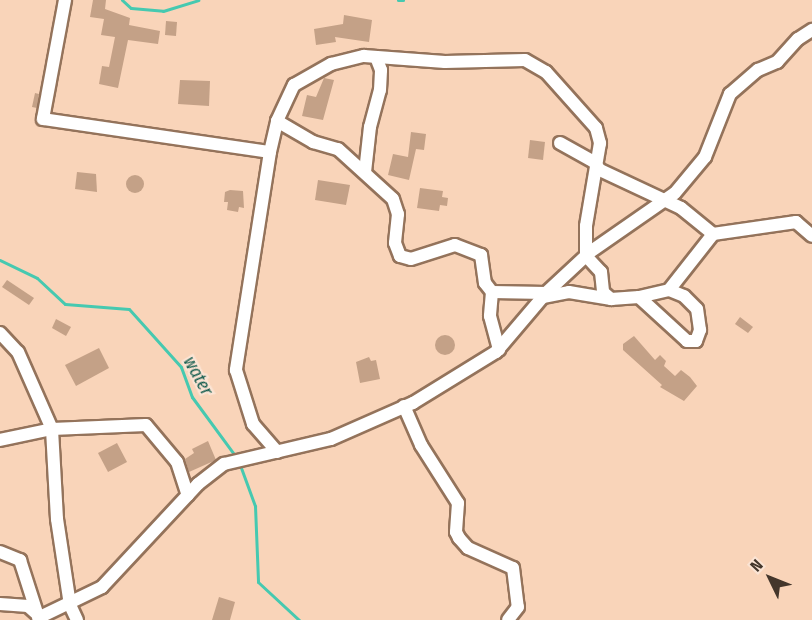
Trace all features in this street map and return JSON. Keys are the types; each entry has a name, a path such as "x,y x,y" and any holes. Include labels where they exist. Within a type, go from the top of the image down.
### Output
{"street":[{"path":"65,0 44,119 270,152"},
{"path":"38,617 70,605 102,587 188,495 224,464 331,439 404,406 465,374 498,350 544,295 585,256 675,193 705,157 730,94 758,70 777,62 798,39 812,30"},
{"path":"277,452 253,424 236,369 270,152 277,121 294,85 307,75 331,64 376,57 536,63 596,128 600,142 594,162 585,256"},
{"path":"365,172 370,128 380,90 381,70 376,57"},
{"path":"277,121 313,142 338,149 393,199 398,214 395,243 400,256 411,259 455,245 481,255 486,283 492,292 490,316 498,350"},
{"path":"560,144 594,162 600,170 662,202 681,208 713,234"},
{"path":"669,290 713,234 796,222 812,236"},
{"path":"585,256 601,272 603,292 611,299"},
{"path":"684,271 684,296"},
{"path":"492,292 544,295 569,292 611,299 639,297 669,290 684,296 697,309 700,330 696,341 687,341 639,297"},
{"path":"0,333 18,352 52,429 57,519 70,605 77,620"},
{"path":"404,406 421,445 458,503 456,532 459,538 468,548 513,568 518,607 508,620"},
{"path":"0,440 52,429 146,425 177,462 188,495"},
{"path":"0,552 20,560 38,617"},
{"path":"0,604 28,606 38,617"}],"building":[{"path":"93,0 106,0 105,9 130,18 129,25 160,31 158,44 128,40 118,88 99,84 102,66 109,67 115,37 101,35 104,19 90,17"},
{"path":"344,15 372,20 369,42 335,37 336,42 316,45 314,29 343,24"},
{"path":"166,21 177,22 176,36 165,35"},
{"path":"324,78 334,80 323,120 302,116 307,95 316,97"},
{"path":"180,80 210,81 209,106 178,104"},
{"path":"35,93 39,94 37,108 32,107"},
{"path":"411,132 426,134 424,150 416,149 409,180 388,175 393,154 408,157"},
{"path":"530,140 545,142 543,160 528,158"},
{"path":"77,172 96,174 97,192 75,189"},
{"path":"131,175 139,175 144,180 142,191 131,193 126,188 126,180"},
{"path":"318,180 350,185 346,205 315,200"},
{"path":"420,188 443,191 442,197 448,198 447,206 440,205 439,211 417,208"},
{"path":"243,191 244,208 239,207 238,212 227,210 228,202 224,202 225,192"},
{"path":"7,280 34,298 29,305 2,287"},
{"path":"740,317 753,327 748,333 735,324"},
{"path":"56,319 71,327 66,336 52,328"},
{"path":"445,335 452,338 455,345 452,352 445,355 438,352 435,345 438,338"},
{"path":"634,336 655,360 660,355 666,361 664,366 675,376 681,370 697,386 684,401 660,387 662,385 623,350 623,344"},
{"path":"99,348 109,368 76,386 65,365"},
{"path":"369,357 371,361 376,360 380,379 360,383 356,362"},
{"path":"208,441 216,460 189,472 185,459 194,453 192,449"},
{"path":"117,443 127,462 108,472 98,453"},
{"path":"219,597 235,602 230,620 212,620"}],"waterway":[{"path":"122,0 131,8 163,11 198,0"},
{"path":"398,0 403,0"},
{"name":"water","path":"0,260 37,278 65,304 129,309 181,367 192,397 236,457"},
{"name":"water","path":"240,465 255,506 258,582 299,620"}]}
